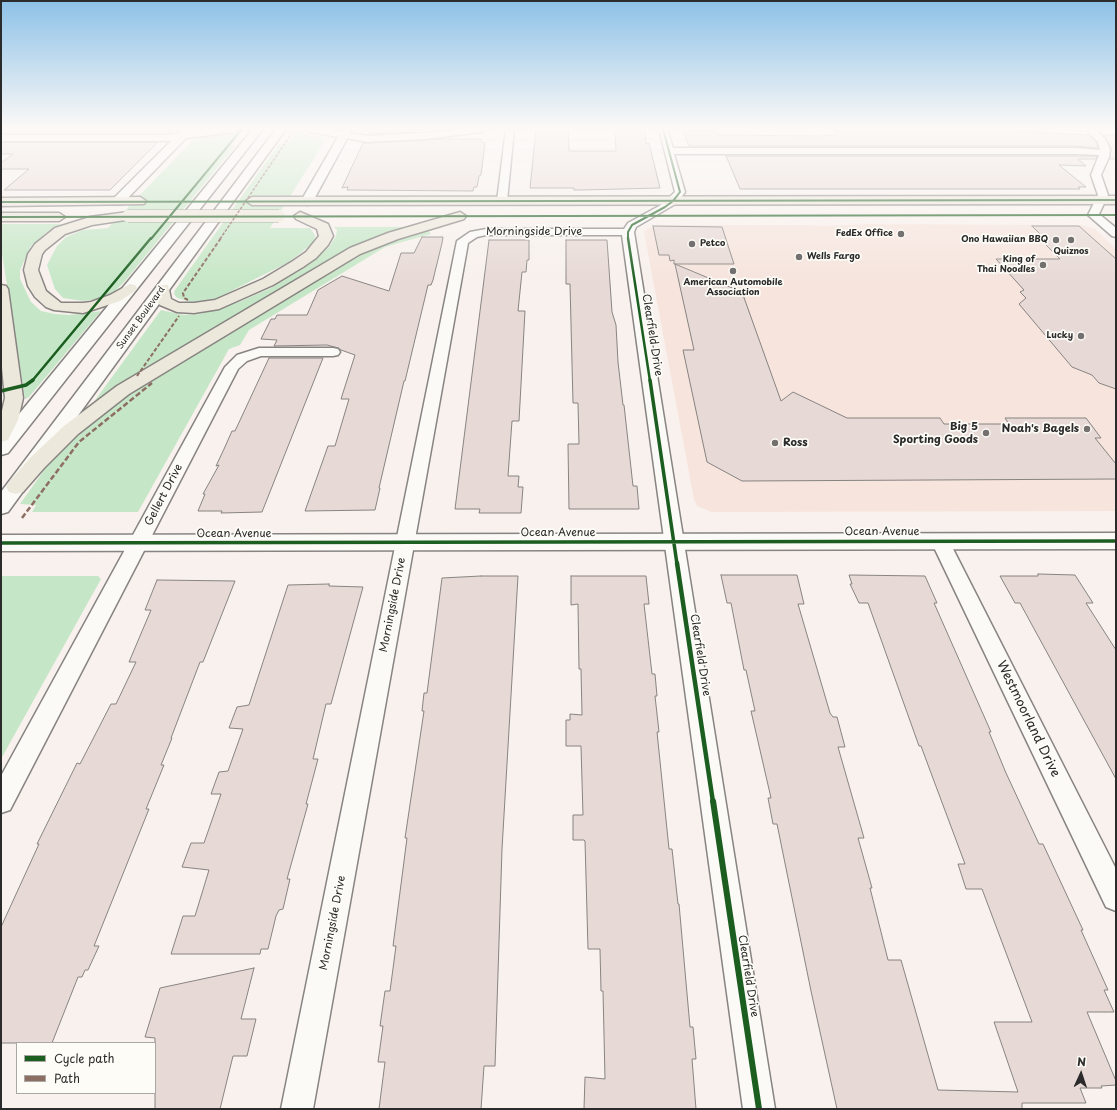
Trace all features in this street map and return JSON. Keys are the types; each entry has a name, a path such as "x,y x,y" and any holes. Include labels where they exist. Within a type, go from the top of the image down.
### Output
{"main road":[{"path":"118,201 138,181"},
{"path":"1,449 216,181"},
{"name":"Sunset Boulevard","path":"1,507 163,288 245,181"},
{"path":"307,201 317,181"},
{"path":"1,202 1116,200"},
{"path":"1,217 1116,215"},
{"path":"128,216 90,221 60,231 40,246 35,254 31,270 35,286 40,294 51,304 59,307 83,308 96,305 115,298 130,288"},
{"path":"163,288 162,294 165,302 177,307 194,308 219,304 268,282 311,255 323,242 326,236 323,228 300,216"},
{"path":"16,487 37,463 71,430 123,390 355,251 386,238 460,216"},
{"path":"1,289 14,398 9,420 1,436"},
{"name":"Ocean Avenue","path":"1,543 1116,541"}],"street":[{"path":"502,201 504,181"},
{"path":"628,232 637,222 674,201 680,190 677,181"},
{"path":"1098,181 1103,195 1102,200 1093,215 1116,234"},
{"name":"Morningside Drive","path":"297,1109 462,245 465,238 474,234 486,232 628,232"},
{"name":"Clearfield Drive","path":"628,232 759,1109"},
{"name":"Gellert Drive","path":"1,801 232,367 237,362 249,355 259,352 333,352"},
{"name":"Westmoorland Drive","path":"940,541 1116,896"}],"shaded area":[{"path":"869,224 1082,225 1095,229 1116,249 1116,511 712,512 697,506 694,499 644,232 645,230 656,225 819,226"}],"green space":[{"path":"154,181 207,181 125,281 115,291 98,299 83,301 63,298 55,289 47,265 57,246 66,237 83,230 108,228"},
{"path":"253,181 300,181 270,228 310,228 315,235 314,242 289,262 217,298 191,302 177,298 174,294 175,290"},
{"path":"1,224 61,224 48,231 31,246 20,270 20,279 31,302 41,311 70,315 101,311 29,397 25,399 1,247"},
{"path":"334,227 411,227 369,240 329,260 93,403 161,310 184,315 200,314 239,302 271,288 310,264 330,246 336,236 337,230"},
{"path":"428,230 431,234 385,247 249,330 240,345 229,349 138,512 32,512 36,505 20,504 50,462 80,432 119,401 216,340 362,253 383,243"},
{"path":"1,576 98,576 101,579 1,759"}],"building":[{"path":"15,181 119,181 110,190 4,190"},
{"path":"345,181 478,181 477,187 474,187 473,191 347,190 348,187 342,188"},
{"path":"531,181 658,181 660,188 574,190 574,188 530,188"},
{"path":"737,181 1078,181 1086,187 1078,187 1080,189 740,189"},
{"name":"Petco","path":"653,226 722,227 734,264 674,264 674,260 670,261 669,255 659,255"},
{"name":"Lucky","path":"1032,226 1079,226 1116,259 1116,389 1099,383 1092,375 1072,367 1019,304 1026,298 1020,292 1024,290 996,259 1060,259 1038,237 1043,237"},
{"path":"422,237 443,237 433,280 431,285 428,285 404,381 375,510 305,511 328,446 335,446 349,399 341,399 355,355 327,345 274,346 277,340 261,339 271,319 275,319 277,315 307,315 318,290 342,276 389,291 401,253 414,253"},
{"path":"489,240 529,240 529,260 527,260 526,272 522,272 518,311 525,311 519,421 512,421 508,476 519,476 518,487 523,487 521,513 479,513 480,509 455,509"},
{"path":"566,240 607,240 612,312 616,325 618,362 623,405 633,486 637,486 639,509 569,509 568,444 579,444 578,403 573,403 570,284 566,284"},
{"path":"675,264 742,292 781,401 793,392 847,418 940,418 944,424 1009,424 1005,418 1086,418 1101,438 1095,438 1116,464 1116,479 742,481 707,462 683,350 694,350"},
{"path":"269,358 323,358 262,512 221,513 222,511 198,511 205,494 203,494 219,465 216,466 232,431 235,431"},
{"path":"1038,574 1075,575 1093,603 1086,603 1116,650 1116,779 1020,603 1015,603 1000,576 1038,576"},
{"path":"721,575 797,575 804,604 798,604 830,713 833,717 837,717 845,747 838,747 864,838 858,838 872,888 870,888 888,960 901,960 938,1090 1018,1092 994,1022 1032,1022 982,889 966,889 958,864 965,864 921,746 919,746 868,603 859,603 850,584 852,584 849,575 925,576 937,603 934,603 991,732 989,732 1006,773 1039,844 1043,844 1083,930 1081,930 1108,990 1104,990 1114,1012 1087,1012 1116,1081 1116,1085 1101,1086 1102,1088 1080,1088 1086,1103 1022,1103 1022,1109 837,1109 777,824 773,824 768,798 771,798 751,711 755,711 746,670 744,670 731,603 727,603"},
{"path":"518,576 502,849 495,1066 484,1066 481,1109 379,1109 385,1062 378,1062 383,1026 380,1026 385,991 390,991 396,946 393,946 407,838 405,838 424,711 422,711 424,693 427,693 442,578"},
{"path":"571,576 646,576 649,604 644,604 652,674 655,674 657,696 655,696 659,732 657,732 669,849 672,849 679,904 690,1027 693,1027 696,1059 692,1059 696,1109 584,1109 585,1077 605,1079 603,991 601,991 600,949 588,949 585,841 573,840 573,815 583,815 581,746 566,746 566,720 570,720 570,714 582,715 581,669 579,669 578,604 571,605"},
{"path":"157,580 235,581 203,662 200,662 171,738 161,765 164,765 146,809 149,809 94,946 99,946 88,970 85,970 82,977 78,977 52,1042 1,1043 1,927 39,844 37,844 77,763 80,764 111,704 116,704 136,662 129,662 151,610 145,610"},
{"path":"329,584 329,586 363,587 331,704 326,704 313,759 318,759 306,804 308,804 287,879 290,879 283,909 279,910 276,916 268,949 261,949 260,954 171,954 183,916 195,916 209,870 182,867 191,843 204,843 221,794 211,794 219,772 228,771 243,729 229,728 237,707 249,705 288,585"},
{"path":"254,968 241,1019 256,1019 247,1056 233,1056 220,1109 155,1109 156,1042 155,1038 145,1037 160,988"}],"marked path":[{"path":"188,300 184,298 183,293 259,181"},
{"path":"137,376 179,316"},
{"path":"22,518 79,442 152,383"}],"cycle path":[{"path":"1,391 26,385 33,380 199,181"},
{"path":"677,181 680,192 673,201 632,225 628,232 628,236 759,1109"},
{"path":"1,202 1116,200"},
{"path":"1,217 1116,215"},
{"path":"1,543 1116,541"}],"place":[{"name":"FedEx Office","path":"901,234"},
{"name":"Ono Hawaiian BBQ","path":"1056,240"},
{"name":"Quiznos","path":"1071,240"},
{"name":"Petco","path":"692,244"},
{"name":"Wells Fargo","path":"799,257"},
{"name":"King of Thai Noodles","path":"1043,265"},
{"name":"American Automobile Association","path":"733,271"},
{"name":"Lucky","path":"1081,336"},
{"name":"Noah's Bagels","path":"1087,429"},
{"name":"Big 5 Sporting Goods","path":"986,433"},
{"name":"Ross","path":"775,443"}]}
